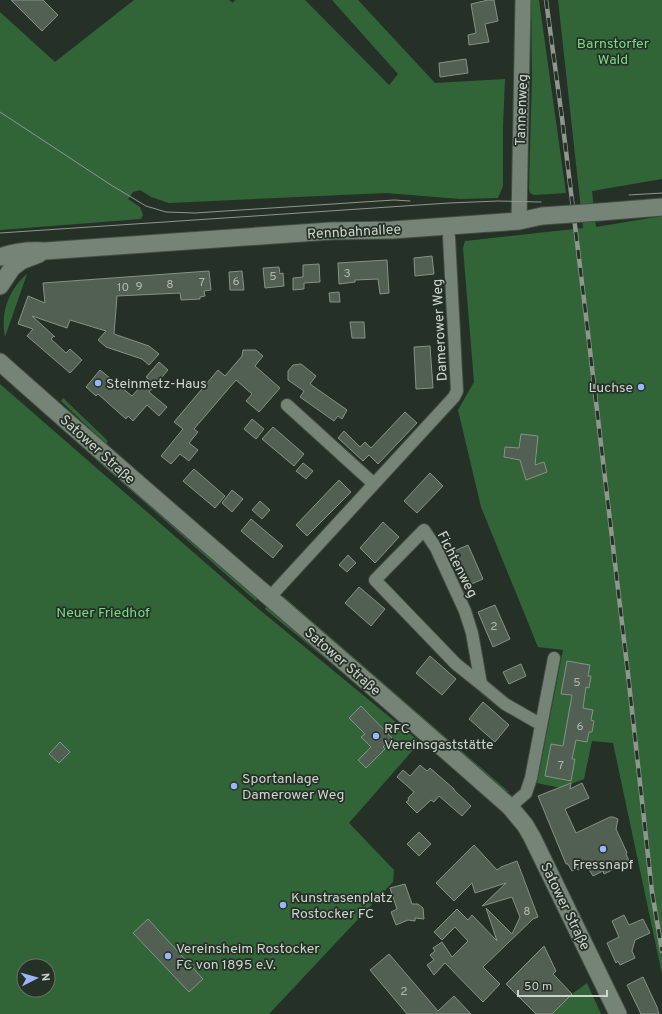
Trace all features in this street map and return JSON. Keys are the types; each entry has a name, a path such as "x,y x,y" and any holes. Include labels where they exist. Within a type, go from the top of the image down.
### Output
{"main road":[{"name":"Rennbahnallee","path":"0,257 17,251 45,251 315,232 392,230 519,221 542,216 662,207"},
{"name":"Rennbahnallee","path":"0,286 12,268 21,261 45,251"},
{"name":"Satower Straße","path":"0,361 128,475 510,807 525,825 532,837 618,1014"}],"street":[{"name":"Tannenweg","path":"519,221 523,0"},
{"name":"Damerower Weg","path":"270,597 454,397 457,391 449,237"},
{"path":"287,405 374,484"},
{"name":"Fichtenweg","path":"481,684 472,633 465,611 436,548 424,530 375,580 456,664 505,704 540,724"},
{"path":"510,807 526,794 531,778 540,724 554,658"}],"green space":[{"path":"134,0 229,0 233,3 235,0 305,0 389,85 398,74 332,0 358,0 435,83 505,79 503,186 498,198 460,199 386,193 169,203 151,197 140,190 133,192 128,199 140,207 143,215 141,219 0,230 0,12 55,62"},
{"path":"531,0 539,0 566,193 534,195 530,193 529,189 532,76"},
{"name":"Barnstorfer Wald","path":"558,0 662,0 662,179 592,191 596,227 662,216 662,974 613,743 592,741 584,779 561,788 537,783 563,650 538,647 481,507 458,410 474,382 463,248 465,241 583,228"},
{"path":"27,274 5,337 4,319 7,302 15,287"},
{"path":"4,378 34,399 258,596 256,601"},
{"name":"Sportanlage Damerower Weg","path":"0,384 255,606 420,742 349,823 394,870 393,882 269,1014 0,1014"},
{"path":"63,398 108,441 106,444 61,401"},
{"path":"283,596 509,792 503,791 284,601"},
{"path":"267,606 410,728 265,609"},
{"path":"587,983 601,1014 552,1014 572,994"}],"building":[{"path":"11,0 43,0 58,15 42,31"},
{"path":"494,0 498,21 485,24 489,42 469,45 468,35 476,33 471,4"},
{"path":"466,59 468,73 440,77 439,63"},
{"path":"432,256 434,274 415,276 414,258"},
{"path":"387,260 389,293 380,294 378,279 355,280 355,282 339,284 338,263"},
{"path":"319,264 320,282 304,283 304,289 293,290 293,278 303,277 303,265"},
{"path":"279,267 280,274 283,273 284,286 265,288 263,268"},
{"path":"209,271 211,290 204,291 205,296 200,297 200,299 181,300 180,293 117,296 114,334 149,346 159,354 149,365 142,359 106,347 98,340 106,331 70,320 67,328 32,316 54,336 51,339 66,353 70,349 82,360 70,373 27,336 33,329 18,324 28,296 45,303 43,283"},
{"path":"242,271 244,290 230,290 229,272"},
{"path":"339,292 340,302 330,302 329,293"},
{"path":"350,322 364,322 365,338 352,338"},
{"path":"430,346 433,388 416,389 414,347"},
{"path":"243,350 256,350 263,356 255,366 280,388 259,412 246,401 252,394 236,380 194,429 198,432 189,443 198,450 189,461 180,454 171,464 161,456 183,429 174,422 218,370 225,376 242,356"},
{"path":"159,362 168,370 149,392 167,407 159,416 147,405 133,421 128,416 126,419 98,394 96,396 86,387 100,370 132,396 148,378 146,377"},
{"path":"301,364 316,376 310,384 347,410 342,419 338,416 334,421 300,397 304,391 288,380 288,371 293,365"},
{"path":"405,412 417,423 378,464 369,455 363,461 338,438 344,431 360,447 365,442 371,448"},
{"path":"252,419 264,429 256,439 244,429"},
{"path":"273,427 304,454 294,466 262,439"},
{"path":"521,434 538,436 535,465 544,462 547,472 526,480 520,460 504,457 505,447 519,448"},
{"path":"303,463 313,471 306,479 296,471"},
{"path":"194,469 225,496 215,508 183,481"},
{"path":"430,473 443,486 417,513 404,501"},
{"path":"339,480 351,492 307,536 296,525"},
{"path":"232,490 243,499 232,512 222,503"},
{"path":"260,501 270,510 262,519 252,510"},
{"path":"251,519 283,546 273,558 241,531"},
{"path":"383,522 399,537 375,563 360,548"},
{"path":"468,545 483,579 467,586 452,552"},
{"path":"348,555 356,563 347,572 339,565"},
{"path":"359,587 385,609 371,626 345,603"},
{"path":"495,605 510,639 493,647 478,612"},
{"path":"430,656 456,679 442,695 416,673"},
{"path":"567,661 590,665 588,676 591,676 589,688 586,687 583,708 593,710 591,720 594,721 592,732 589,732 587,742 576,740 572,759 575,759 571,781 545,776 551,744 563,746 572,695 561,694"},
{"path":"521,664 526,676 509,684 503,672"},
{"path":"483,702 509,725 495,742 469,719"},
{"name":"RFC Vereinsgaststätte","path":"361,706 392,738 383,747 385,749 366,768 358,760 371,747 361,737 365,734 349,718"},
{"path":"60,742 70,752 59,763 49,754"},
{"path":"420,765 427,771 430,768 471,806 462,816 439,796 434,802 431,800 417,813 406,802 414,792 397,777 403,770 410,776"},
{"path":"571,783 570,789 582,783 589,798 565,809 576,833 610,817 618,819 616,829 630,863 619,869 618,867 604,874 603,871 593,876 587,866 572,871 568,864 566,864 538,796"},
{"path":"419,832 431,844 419,856 407,844"},
{"path":"474,845 497,870 517,861 538,917 533,919 483,967 500,984 483,1002 445,963 434,975 427,965 434,960 430,955 435,951 433,948 442,942 452,957 468,941 455,927 442,940 434,932 457,909 468,920 472,915 497,941 486,908 512,934 520,917 512,897 482,906 506,883 475,893 472,883 454,901 436,883"},
{"path":"405,884 412,904 418,904 423,908 424,919 415,918 415,921 408,920 396,925 391,912 397,909 390,888"},
{"path":"624,915 629,925 643,919 650,933 635,940 632,951 635,958 620,965 618,961 616,963 607,943 619,937 612,921"},
{"name":"Vereinsheim Rostocker FC von 1895 e.V.","path":"148,919 203,979 189,992 133,933"},
{"path":"544,946 556,971 553,974 572,994 552,1014 536,1014 506,984"},
{"path":"389,954 438,1011 454,996 471,1014 407,1014 370,970"},
{"path":"643,977 659,1014 641,1014 627,985"}],"tram line":[{"path":"0,112 111,185 146,206 166,212 195,213 394,200 410,201"},
{"path":"629,195 662,193"},
{"path":"0,233 449,203 498,201 541,202"}],"railway":[{"path":"546,0 585,308 652,892 662,951"}],"place":[{"name":"Steinmetz-Haus","path":"98,383"},
{"name":"Luchse","path":"641,387"},
{"name":"RFC Vereinsgaststätte","path":"376,736"},
{"name":"Sportanlage Damerower Weg","path":"234,786"},
{"name":"Fressnapf","path":"603,849"},
{"name":"Kunstrasenplatz Rostocker FC","path":"283,905"},
{"name":"Vereinsheim Rostocker FC von 1895 e.V.","path":"168,956"}],"park label":[{"name":"Neuer Friedhof","path":"103,612"}]}
